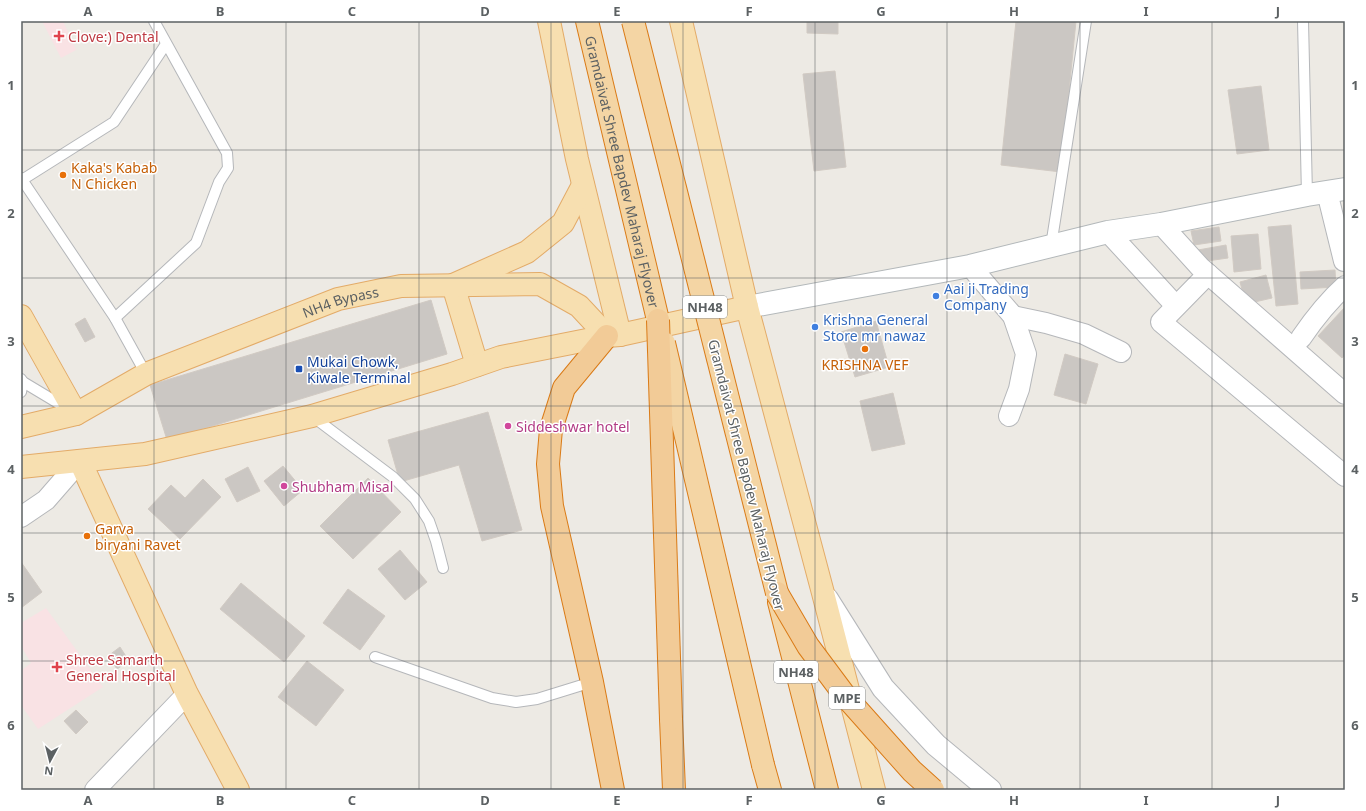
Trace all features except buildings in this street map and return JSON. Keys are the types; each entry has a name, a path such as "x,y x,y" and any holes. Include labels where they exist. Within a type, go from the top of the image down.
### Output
{"highway":[{"name":"Gramdaivat Shree Bapdev Maharaj Flyover","path":"587,21 770,790"},
{"name":"Gramdaivat Shree Bapdev Maharaj Flyover","path":"633,21 826,790"},
{"path":"658,320 674,790"},
{"path":"613,790 592,682 552,506 548,464 551,429 564,388 614,336"},
{"name":"MPE","path":"777,593 808,646 846,697 912,771 933,790"}],"main road":[{"path":"549,21 614,336"},
{"path":"681,21 747,308 874,790"},
{"path":"477,365 453,285 526,252 563,222 583,185"},
{"path":"21,467 145,454 312,416 477,365 501,356 614,336 747,308 970,266 1108,232 1161,224 1326,192"},
{"name":"NH4 Bypass","path":"21,427 76,414 146,374 338,299 401,286 540,284 579,306 614,336"},
{"path":"21,316 76,414"},
{"path":"80,461 188,694 238,790"},
{"path":"823,593 883,688 936,745 990,790"}],"street":[{"path":"1326,192 1344,261"},
{"path":"1161,224 1208,274 1345,394"},
{"path":"1108,232 1176,306"},
{"path":"970,266 1013,316 1026,354 1019,389 1009,416"},
{"path":"1208,274 1160,322 1345,476"},
{"path":"1301,338 1318,312 1345,286"},
{"path":"1013,316 1046,323 1084,334 1121,352"},
{"path":"21,517 46,500 80,461"},
{"path":"95,790 188,694"}],"lane":[{"path":"115,318 196,243 219,182 228,168 227,153 154,21"},
{"path":"1051,246 1086,21"},
{"path":"1303,21 1326,192"},
{"path":"146,374 115,318 21,179 114,122 166,44"},
{"path":"22,384 76,414"},
{"path":"312,416 393,477 415,499 429,521 443,568"},
{"path":"375,657 492,698 516,702 538,700 592,682"}],"shaded area":[{"name":"Clove:) Dental","path":"42,21 63,21 76,50 61,58"},
{"name":"Shree Samarth General Hospital","path":"46,608 103,687 38,729 21,705 21,671 31,663 21,646 21,623"}],"place":[{"name":"Clove:) Dental","path":"59,36"},
{"name":"Kaka's Kabab N Chicken","path":"63,175"},
{"name":"Aai ji Trading Company","path":"936,296"},
{"name":"Krishna General Store mr nawaz","path":"815,327"},
{"name":"KRISHNA VEF","path":"865,349"},
{"name":"Mukai Chowk, Kiwale Terminal","path":"299,369"},
{"name":"Siddeshwar hotel","path":"508,426"},
{"name":"Shubham Misal","path":"284,486"},
{"name":"Garva biryani Ravet","path":"87,536"},
{"name":"Shree Samarth General Hospital","path":"57,667"}]}
